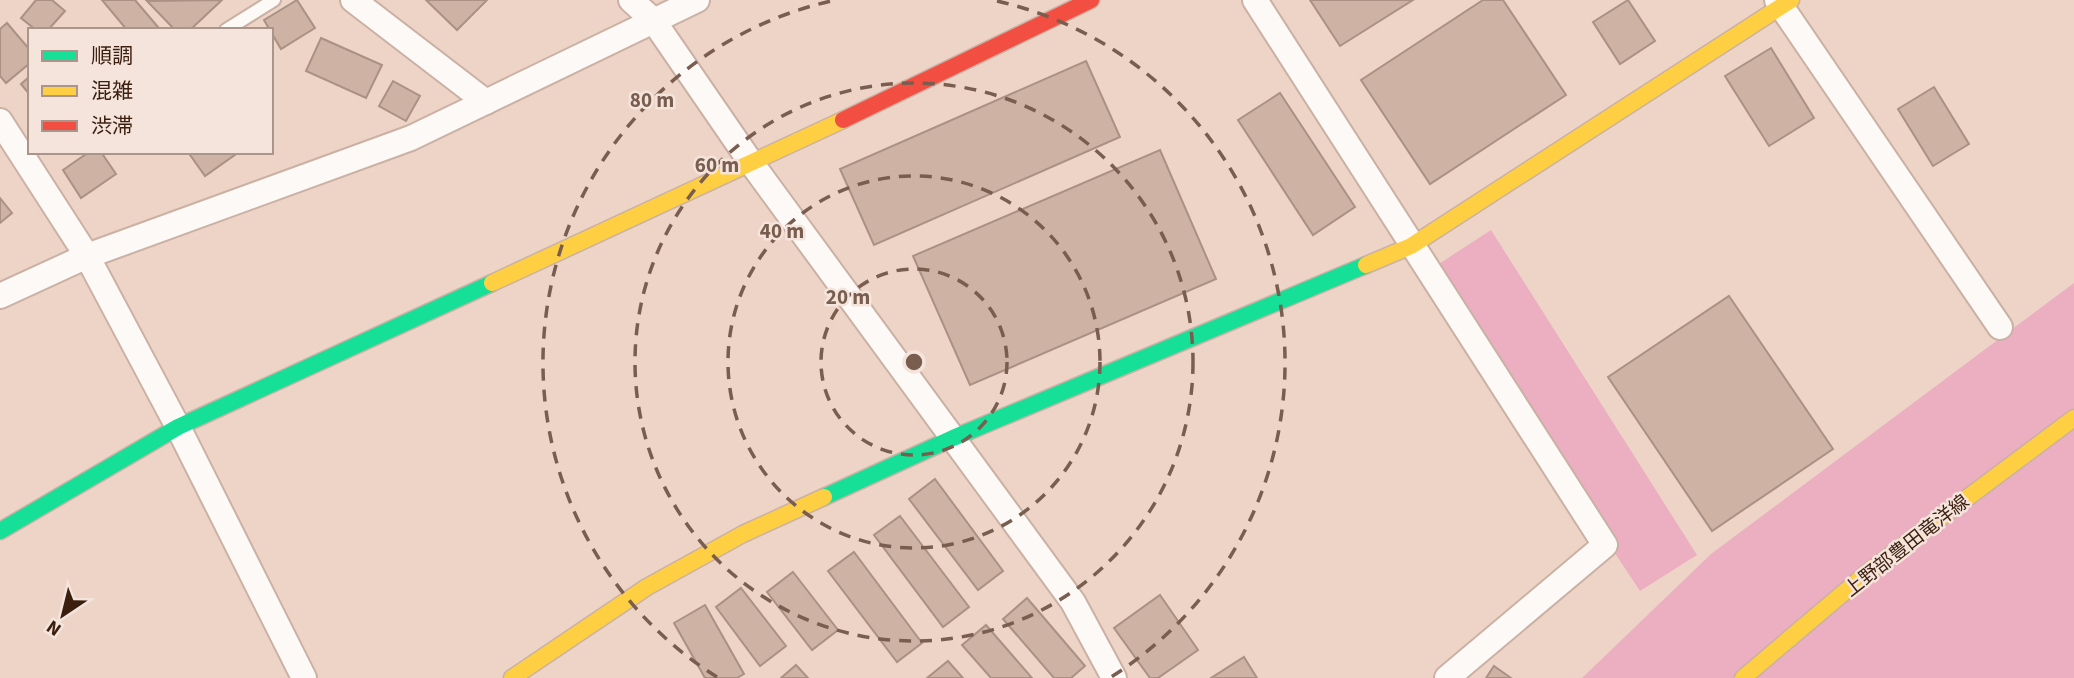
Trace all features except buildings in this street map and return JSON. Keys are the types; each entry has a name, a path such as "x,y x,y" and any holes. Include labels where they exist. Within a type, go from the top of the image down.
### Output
{"street":[{"path":"353,0 486,103"},
{"path":"631,0 653,20 752,164 1073,602 1114,678"},
{"path":"0,296 87,256 411,138 697,0"},
{"path":"0,531 178,427 752,164 1091,0"},
{"path":"1255,0 1605,545 1447,678"},
{"path":"512,678 647,587 743,534 953,438 1411,246 1783,2 2000,327"},
{"path":"0,121 27,154 87,256 178,427 304,678"},
{"name":"上野部豊田竜洋線","path":"1743,678 1868,572 2074,418"}],"lane":[{"path":"229,28 274,0"}],"shaded area":[{"path":"1491,230 1697,555 1640,591 1428,271"},
{"path":"2074,283 2074,678 1582,678 1711,554"}],"traffic: fast":[{"path":"824,497 953,438 1366,265"},
{"path":"0,531 178,427 492,283"}],"traffic: slow":[{"path":"1366,265 1411,246 1791,0"},
{"path":"492,283 843,120"},
{"path":"1743,678 1868,572 2074,418"},
{"path":"512,678 647,587 743,534 824,497"}],"traffic: jam":[{"path":"843,120 1091,0"}]}
